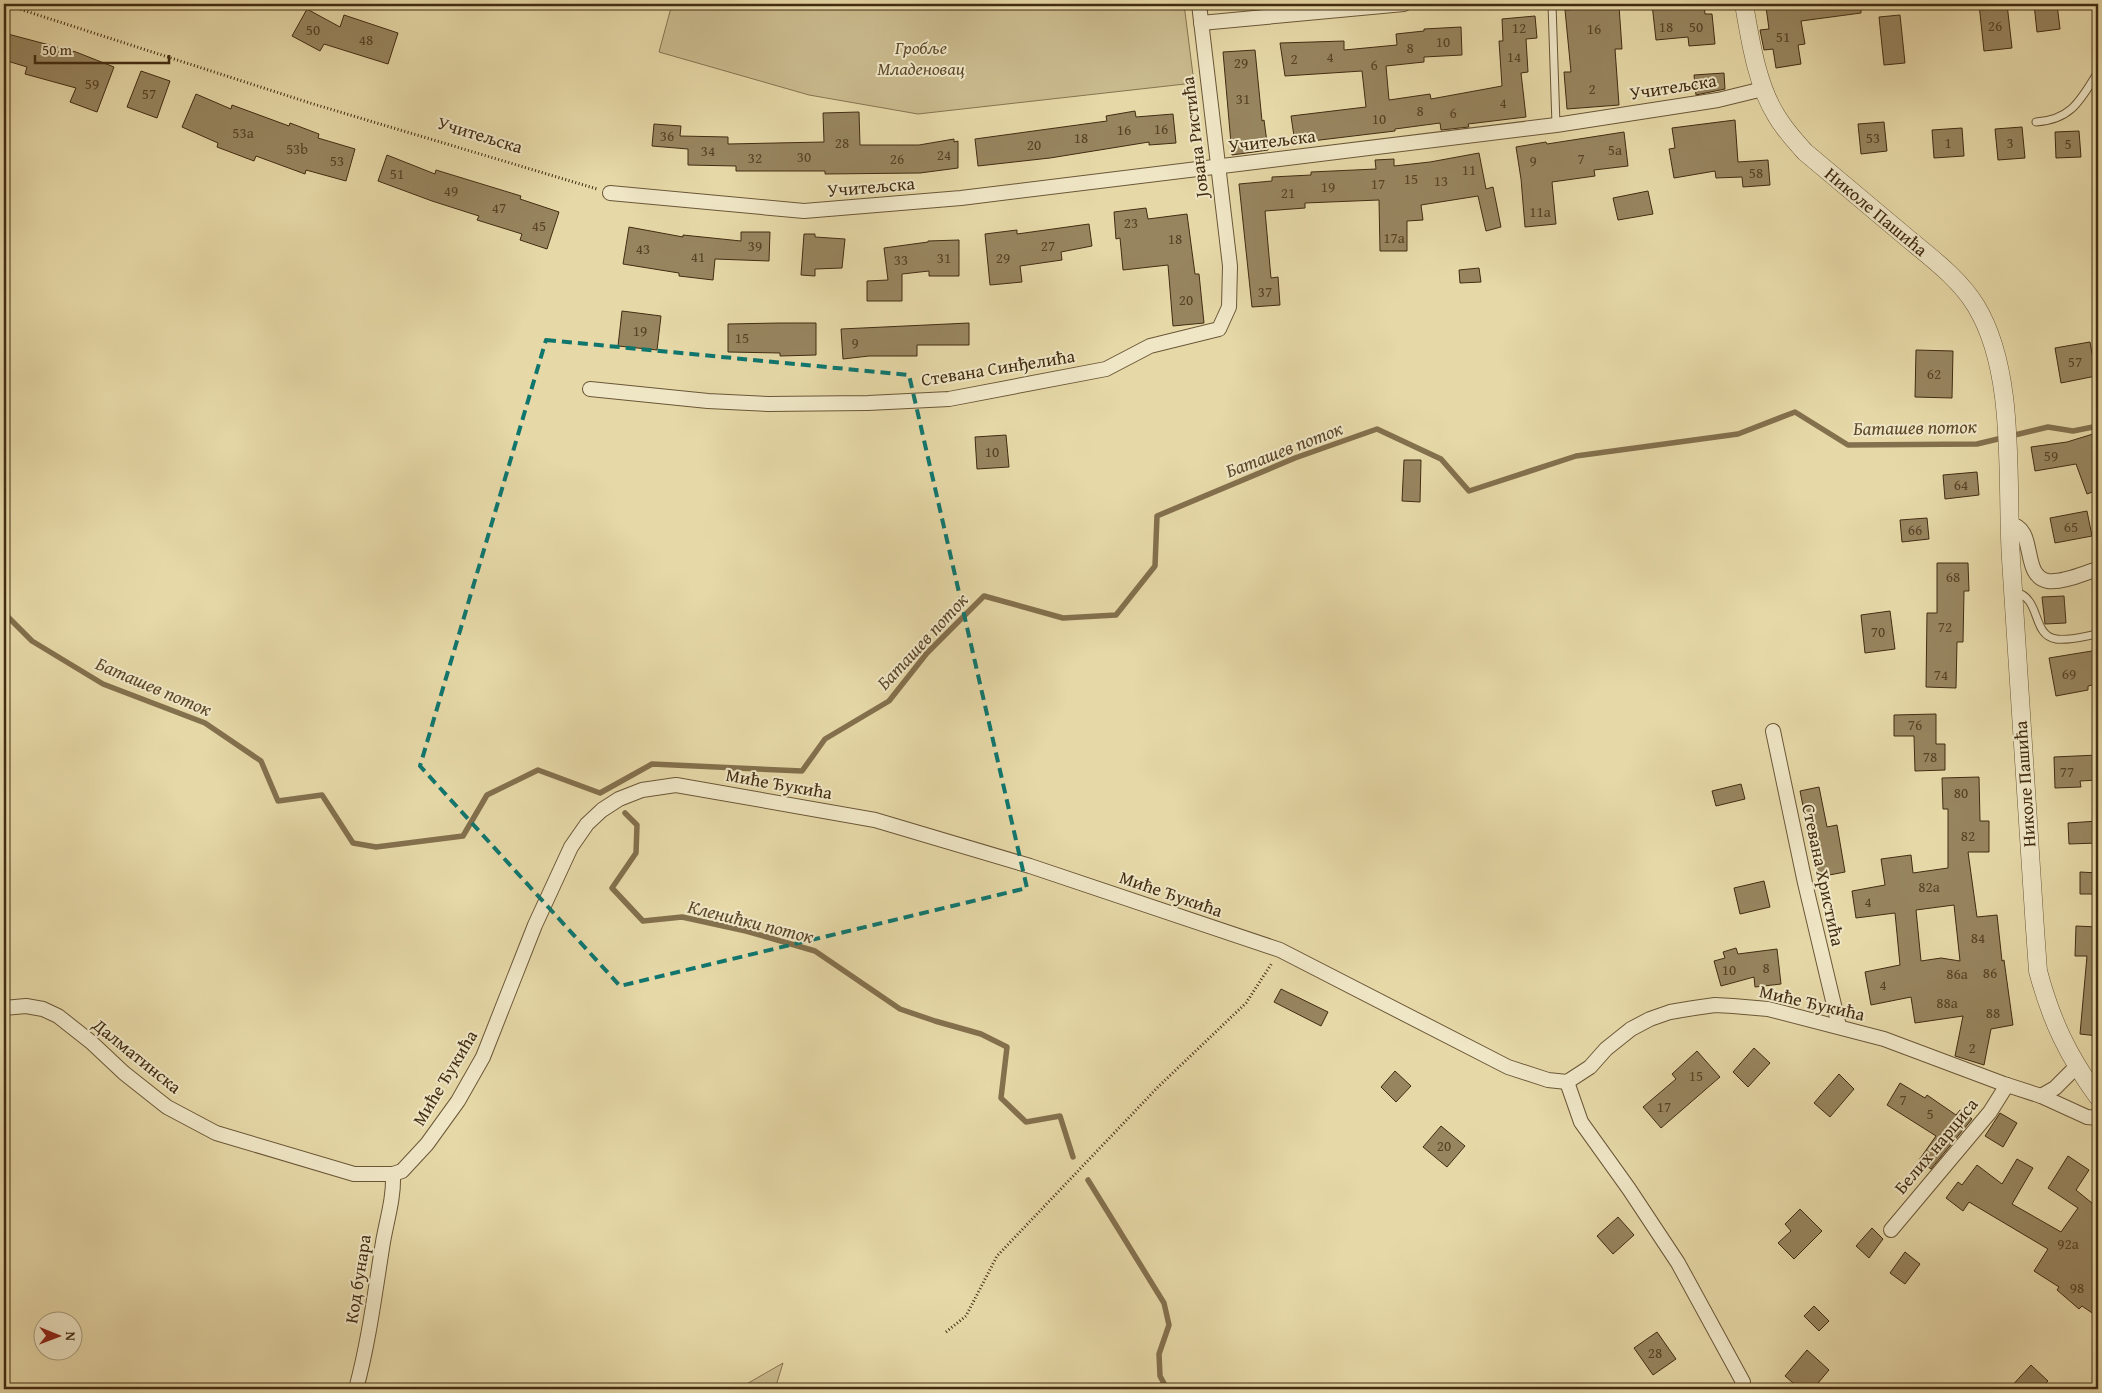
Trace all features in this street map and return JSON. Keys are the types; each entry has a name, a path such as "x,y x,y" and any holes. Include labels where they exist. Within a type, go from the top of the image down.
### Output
{"street":[{"name":"Јована Ристића","path":"1199,4 1230,266"},
{"path":"1201,23 1404,4"},
{"name":"Николе Пашића","path":"1744,4 1763,89 1775,114 1789,135 1804,152 1939,264 1965,290 1986,324 1994,348 2006,420 2009,524 2021,735 2038,971 2046,1001 2058,1032 2076,1067 2098,1097"},
{"name":"Учитељска","path":"610,193 804,211 961,198 1556,125 1718,100 1763,89"},
{"name":"Стевана Синђелића","path":"590,389 768,404 868,403 949,399 1106,370 1150,346 1220,329 1229,306 1230,266"},
{"path":"2009,524 2014,524 2022,530 2035,571 2043,579 2054,581 2098,569"},
{"name":"Стевана Христића","path":"1773,731 1807,892 1839,1026"},
{"name":"Миће Ђукића","path":"392,1174 402,1170 427,1144 458,1101 483,1057 535,925 571,847 587,824 602,810 619,799 642,790 676,785 876,820 1030,866 1280,950 1508,1067 1548,1080 1567,1082 1590,1067 1606,1049 1631,1029 1650,1019 1670,1012 1714,1005 1768,1009 1884,1039 2041,1096 2087,1117 2098,1118"},
{"name":"Далматинска","path":"4,1008 26,1006 43,1009 58,1016 167,1107 216,1133 354,1174 392,1174"},
{"path":"2041,1096 2055,1088 2076,1067"},
{"path":"1567,1082 1581,1122 1629,1189 1678,1263 1743,1382"},
{"name":"Белих нарциса","path":"1891,1230 1990,1112 2007,1085"},
{"name":"Код бунара","path":"356,1389 366,1351 386,1226 392,1204 392,1174"}],"lane":[{"path":"1552,4 1556,125"},
{"path":"2036,122 2053,120 2068,112 2081,100 2098,72"},
{"path":"2013,591 2023,594 2031,601 2042,630 2050,638 2062,639 2098,634"}],"path":[{"name":"Учитељска","path":"4,4 310,103 610,193"},
{"path":"946,1332 966,1316 997,1256 1158,1087 1246,1003 1280,950"}],"highlighted area":[{"path":"546,340 909,375 1027,888 620,986 420,766"}],"green space":[{"name":"Гробље Младеновац","path":"672,4 1184,4 1194,83 918,114 809,95 659,52"},
{"path":"783,1363 775,1389 738,1389"}],"building":[{"path":"1652,4 1704,4 1705,14 1712,14 1715,44 1689,46 1688,37 1656,40"},
{"path":"1784,4 1861,4 1861,13 1801,21 1805,44 1798,45 1801,64 1776,68 1773,49 1764,50 1760,30 1769,29 1766,7"},
{"path":"1979,4 2007,4 2012,48 1984,51"},
{"path":"2034,4 2057,4 2060,29 2037,32"},
{"path":"1619,6 1622,49 1615,49 1619,105 1567,109 1564,72 1571,72 1565,10"},
{"path":"307,9 340,27 344,15 398,33 388,64 324,44 320,51 292,36"},
{"path":"1900,15 1905,63 1884,65 1879,17"},
{"path":"1535,16 1537,38 1526,39 1528,72 1521,73 1526,117 1468,124 1469,127 1441,130 1440,123 1395,129 1395,131 1295,143 1291,116 1366,107 1362,71 1285,76 1280,43 1344,41 1344,50 1397,45 1396,34 1424,31 1424,29 1461,27 1462,55 1424,57 1424,62 1386,66 1389,100 1430,94 1431,99 1502,86 1499,41 1503,41 1502,19"},
{"path":"4,33 76,52 114,67 97,112 70,102 76,88 25,74 27,67 4,60"},
{"path":"1255,50 1262,121 1264,120 1268,150 1232,155 1223,52"},
{"path":"141,71 170,81 157,118 127,107"},
{"path":"1724,73 1725,89 1696,95 1694,75"},
{"path":"196,94 231,109 232,105 289,126 290,123 319,134 318,138 355,149 346,181 306,170 305,174 256,156 254,161 217,147 218,143 182,127"},
{"path":"1135,111 1136,117 1173,114 1176,143 1149,145 1149,142 1050,158 978,166 975,139 1107,121 1106,116"},
{"path":"859,112 860,145 919,145 954,139 954,142 958,141 958,168 920,173 825,174 825,171 736,171 736,166 688,165 688,149 652,146 654,124 681,126 680,136 728,137 728,144 824,142 823,113"},
{"path":"1735,120 1738,162 1768,160 1770,185 1743,187 1742,177 1716,178 1715,171 1674,178 1669,149 1675,148 1672,128"},
{"path":"1884,122 1887,151 1861,154 1858,124"},
{"path":"2022,127 2025,158 1998,160 1995,129"},
{"path":"1962,128 1964,156 1934,158 1932,130"},
{"path":"2079,131 2081,157 2056,158 2055,132"},
{"path":"1624,132 1628,166 1594,170 1595,176 1552,182 1556,224 1525,227 1516,147"},
{"path":"1479,153 1486,189 1493,187 1501,227 1486,231 1478,196 1421,205 1423,220 1407,221 1407,251 1380,251 1379,200 1305,203 1305,208 1265,211 1271,278 1278,277 1280,305 1252,307 1239,184 1272,181 1272,177 1311,175 1311,172 1376,169 1375,160 1394,159 1394,166"},
{"path":"387,155 435,174 436,170 521,196 520,199 559,212 547,249 520,240 522,234 477,220 479,216 378,181"},
{"path":"1648,191 1653,214 1618,220 1613,198"},
{"path":"1146,208 1148,219 1187,214 1195,274 1199,274 1204,323 1173,326 1168,265 1123,270 1120,238 1116,239 1114,212"},
{"path":"1089,224 1092,246 1061,252 1062,260 1020,266 1022,282 990,285 985,234 1017,230 1017,234"},
{"path":"629,227 683,237 683,235 741,241 741,232 770,232 769,261 715,259 713,280 679,276 679,273 623,264"},
{"path":"804,234 815,234 815,237 845,239 842,268 815,269 815,276 801,275"},
{"path":"959,240 959,276 929,276 929,271 902,274 902,301 867,301 867,281 888,280 884,248 928,241"},
{"path":"1479,268 1481,282 1460,283 1459,270"},
{"path":"622,311 661,316 657,350 618,346"},
{"path":"816,323 816,355 780,356 780,353 728,352 728,324"},
{"path":"969,323 969,345 917,345 917,356 869,356 843,359 841,329"},
{"path":"2090,342 2096,376 2061,383 2055,348"},
{"path":"1916,350 1953,351 1952,398 1915,397"},
{"path":"2093,434 2098,449 2098,490 2087,494 2076,464 2035,471 2031,447 2067,442"},
{"path":"1006,435 1009,467 977,469 975,437"},
{"path":"1404,460 1421,460 1420,502 1402,501"},
{"path":"1977,472 1979,495 1945,499 1943,475"},
{"path":"2087,511 2092,536 2055,543 2050,518"},
{"path":"1927,518 1929,539 1902,542 1900,520"},
{"path":"1937,563 1968,563 1969,591 1964,591 1963,642 1957,642 1956,688 1926,687 1927,613 1937,613"},
{"path":"2064,596 2066,623 2045,624 2042,597"},
{"path":"1890,611 1895,649 1865,653 1861,615"},
{"path":"2098,650 2098,684 2088,686 2088,690 2056,696 2049,658"},
{"path":"1936,714 1936,744 1945,744 1945,770 1915,771 1914,736 1894,736 1894,715"},
{"path":"2098,755 2098,780 2080,781 2081,787 2055,788 2054,757"},
{"path":"1979,777 1980,821 1989,821 1989,852 1968,852 1977,917 1997,915 2002,961 2004,960 2013,1025 1991,1029 1984,1065 1955,1056 1963,1016 1915,1023 1911,997 1871,1005 1865,972 1900,965 1895,913 1856,918 1852,891 1885,885 1881,859 1911,855 1913,873 1948,868 1948,809 1943,809 1942,778","holes":["1954,905 1960,961 1941,958 1921,961 1916,910"]},
{"path":"1741,784 1745,799 1716,806 1712,791"},
{"path":"1819,787 1827,827 1837,825 1845,872 1819,877 1809,820 1806,821 1800,791"},
{"path":"2098,821 2098,843 2069,844 2068,823"},
{"path":"2080,872 2098,873 2098,894 2080,894"},
{"path":"1764,881 1770,907 1740,914 1734,888"},
{"path":"2076,926 2098,927 2098,1036 2080,1034 2087,956 2075,956"},
{"path":"1736,948 1738,954 1777,949 1781,984 1755,987 1754,977 1721,986 1714,961 1725,958 1723,952"},
{"path":"1281,989 1328,1012 1321,1026 1274,1002"},
{"path":"1754,1048 1770,1063 1748,1087 1733,1072"},
{"path":"1697,1051 1720,1077 1661,1128 1643,1107 1676,1079 1672,1074"},
{"path":"1395,1071 1411,1086 1396,1102 1381,1087"},
{"path":"1839,1074 1854,1089 1830,1117 1814,1103"},
{"path":"1900,1083 1925,1098 1927,1095 1956,1115 1960,1110 1972,1119 1931,1169 1919,1160 1936,1136 1887,1105"},
{"path":"2000,1113 2017,1123 2003,1147 1985,1136"},
{"path":"1441,1126 1465,1146 1447,1167 1423,1147"},
{"path":"2068,1156 2089,1170 2076,1190 2098,1208 2098,1317 2082,1306 2079,1309 2057,1290 2059,1287 2034,1271 2048,1249 1969,1202 1963,1211 1946,1198 1958,1182 1962,1185 1977,1165 2002,1184 2017,1159 2033,1168 2012,1204 2061,1232 2078,1208 2048,1188"},
{"path":"1800,1209 1822,1231 1794,1259 1778,1243 1791,1231 1785,1224"},
{"path":"1618,1217 1634,1235 1613,1254 1597,1236"},
{"path":"1872,1228 1883,1239 1869,1258 1856,1246"},
{"path":"1905,1252 1920,1264 1905,1284 1890,1273"},
{"path":"1814,1306 1829,1321 1819,1331 1804,1316"},
{"path":"1657,1332 1676,1359 1653,1375 1634,1348"},
{"path":"1807,1350 1829,1370 1813,1389 1800,1389 1785,1376"},
{"path":"2031,1365 2048,1381 2040,1389 2009,1389"}],"waterway":[{"name":"Баташев поток","path":"4,613 32,641 103,684 205,723 261,761 278,801 322,795 353,843 376,847 463,836 487,795 538,770 600,793 652,764 802,771 825,739 889,701 927,653 984,596 1063,618 1116,615 1155,566 1157,516 1295,458 1377,429 1441,459 1469,491 1576,456 1738,434 1795,412 1848,445 1977,444 2048,427 2073,431 2098,426"},
{"name":"Кленићки поток","path":"625,813 637,825 636,853 612,888 643,921 682,917 746,931 815,951 900,1009 981,1034 1007,1047 1001,1098 1026,1122 1060,1116 1073,1157"},
{"name":"Кленићки поток","path":"1088,1180 1164,1303 1169,1325 1159,1354 1160,1376 1167,1389"}]}
